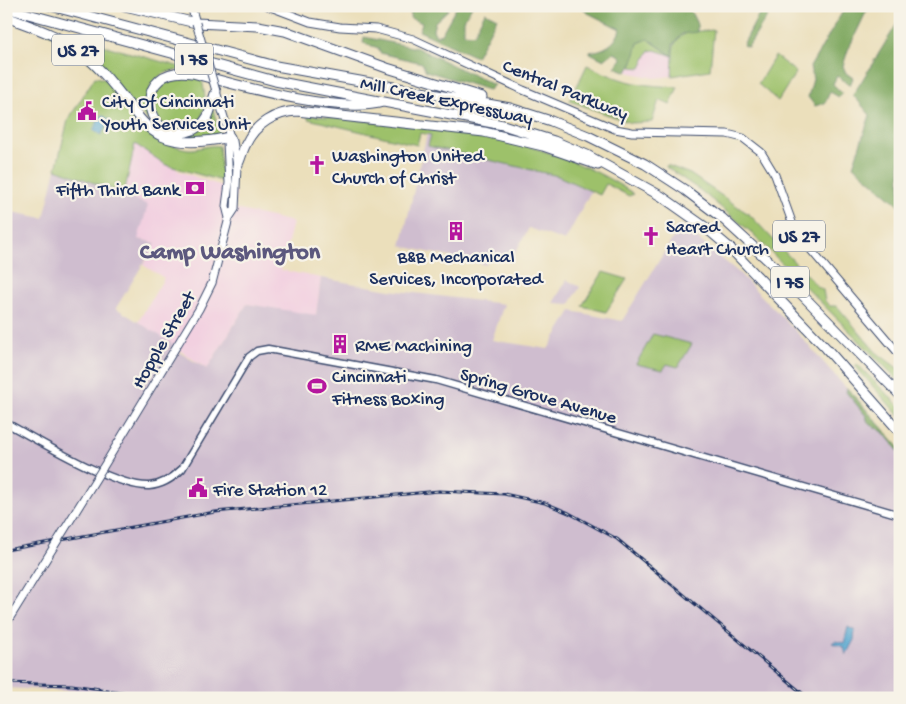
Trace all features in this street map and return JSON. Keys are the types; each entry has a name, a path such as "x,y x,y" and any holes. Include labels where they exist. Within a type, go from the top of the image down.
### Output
{"highway":[{"name":"Mill Creek Expressway","path":"51,6 276,66 510,108 558,124 645,164 704,204 759,251 900,395"},
{"path":"125,6 196,23 271,28 317,42 387,68 467,92 510,108"},
{"name":"Mill Creek Expressway","path":"6,8 256,77 383,102 468,116 522,130 578,150 661,196 704,227 738,256 826,348 900,433"},
{"name":"US 27","path":"6,17 59,39 89,59 120,92 141,120 163,138 194,144 230,138"},
{"path":"216,91 204,121 188,132 176,132 161,127 151,112 149,100 152,88 161,78 177,72 192,72 300,98 372,106 383,102"},
{"path":"237,166 249,137 259,126 275,116 297,111 484,132 524,141 617,170"}],"main road":[{"name":"Hopple Street","path":"6,624 119,443 208,292 220,257 229,218 235,209 237,166 233,141 230,138 191,6"},
{"name":"Central Parkway","path":"268,6 310,22 340,27 376,29 413,39 523,90 615,129 632,132 728,134 743,138 758,148 770,164 799,236 900,355"},
{"name":"Hopple Street","path":"229,218 226,206 229,183 227,142 230,138"},
{"name":"Spring Grove Avenue","path":"6,423 84,465 142,485 159,484 170,479 182,468 249,357 257,351 268,349 436,380 900,515"}],"shaded area":[{"path":"655,50 673,56 672,76 655,78 627,72 631,67 641,68 649,51"},
{"path":"427,134 432,135 429,146 558,176 591,191 565,241 529,228 510,262 488,256 486,265 401,246"},
{"path":"136,137 179,171 236,191 235,209 293,222 281,270 321,278 316,316 247,304 207,369 138,322 164,278 143,265 156,243 138,239 124,194"},
{"path":"56,169 104,186 148,205 138,239 156,243 116,308 170,342 182,354 207,369 247,304 316,315 321,278 390,290 504,304 492,340 548,349 571,311 622,321 681,225 738,272 795,330 900,449 900,698 134,698 105,693 6,688 6,211 44,218"},
{"path":"567,280 580,287 570,304 553,303"}],"green space":[{"path":"408,6 448,6 448,10 435,22 433,30 436,36 442,33 457,6 472,6 464,20 464,33 474,34 485,12 497,18 476,57 419,31 422,23 410,18 411,11"},
{"path":"582,6 691,6 689,8 697,24 697,32 682,34 673,45 673,56 648,39 638,43 633,62 627,72 615,67 622,59 619,55 613,53 604,60 588,52 599,50 613,43 620,29 586,12"},
{"path":"763,6 774,6 748,47 743,45"},
{"path":"846,6 869,6 848,50 843,66 846,73 853,78 850,85 837,76 833,84 842,93 839,97 830,92 825,103 815,106 808,97 813,79 810,67"},
{"path":"900,19 900,90 897,98 900,120 900,206 853,166 870,115 853,95"},
{"path":"42,28 191,70 168,72 159,77 150,86 154,126 131,103 112,79"},
{"path":"714,30 710,70 672,76 674,47 681,36 692,32"},
{"path":"364,37 417,48 494,85 489,90 426,71 422,63 380,53 378,48 363,43"},
{"path":"648,39 671,55 655,50 649,51 641,68 631,67 638,43"},
{"path":"775,56 796,72 778,101 758,84"},
{"path":"587,65 611,76 631,82 678,87 670,105 659,100 652,122 631,123 570,101"},
{"path":"172,76 201,77 205,98 203,114 196,124 187,129 176,130 166,126 158,118 154,106 153,94 156,87"},
{"path":"95,77 105,79 139,124 160,140 188,149 219,146 222,181 166,165 135,144 124,194 56,169 68,120"},
{"path":"213,109 220,134 194,139 179,138 179,135 185,135"},
{"path":"308,115 435,128 518,144 558,156 597,172 634,194 629,196 606,184 600,195 558,176 428,146 431,135 420,133 417,145 308,119"},
{"path":"667,165 690,174 750,215 817,286 823,290 825,301 830,306 837,306 876,352 900,370 900,382 751,232 701,191 666,167"},
{"path":"603,272 627,279 606,312 582,306"},
{"path":"653,334 692,344 678,367 667,364 663,370 636,364"},
{"path":"857,364 900,407 900,417 855,366"},
{"path":"847,388 900,448 900,453 883,432 868,423 866,416 846,392"}],"water":[{"path":"102,115 110,120 101,135 93,130"},
{"path":"848,627 855,631 854,640 846,655 844,647 832,643 835,641 844,643"}],"railway":[{"path":"6,550 215,512 439,491 504,494 545,503 569,513 617,539 808,698"},
{"path":"6,683 72,685 163,698"}],"place":[{"name":"City Of Cincinnati Youth Services Unit","path":"87,111"},
{"name":"Washington United Church of Christ","path":"317,165"},
{"name":"Fifth Third Bank","path":"195,188"},
{"name":"B&B Mechanical Services, Incorporated","path":"456,231"},
{"name":"Sacred Heart Church","path":"651,236"},
{"name":"RME Machining","path":"340,344"},
{"name":"Cincinnati Fitness Boxing","path":"317,386"},
{"name":"Fire Station 12","path":"198,488"}],"district":[{"name":"Camp Washington","path":"230,250"}]}
